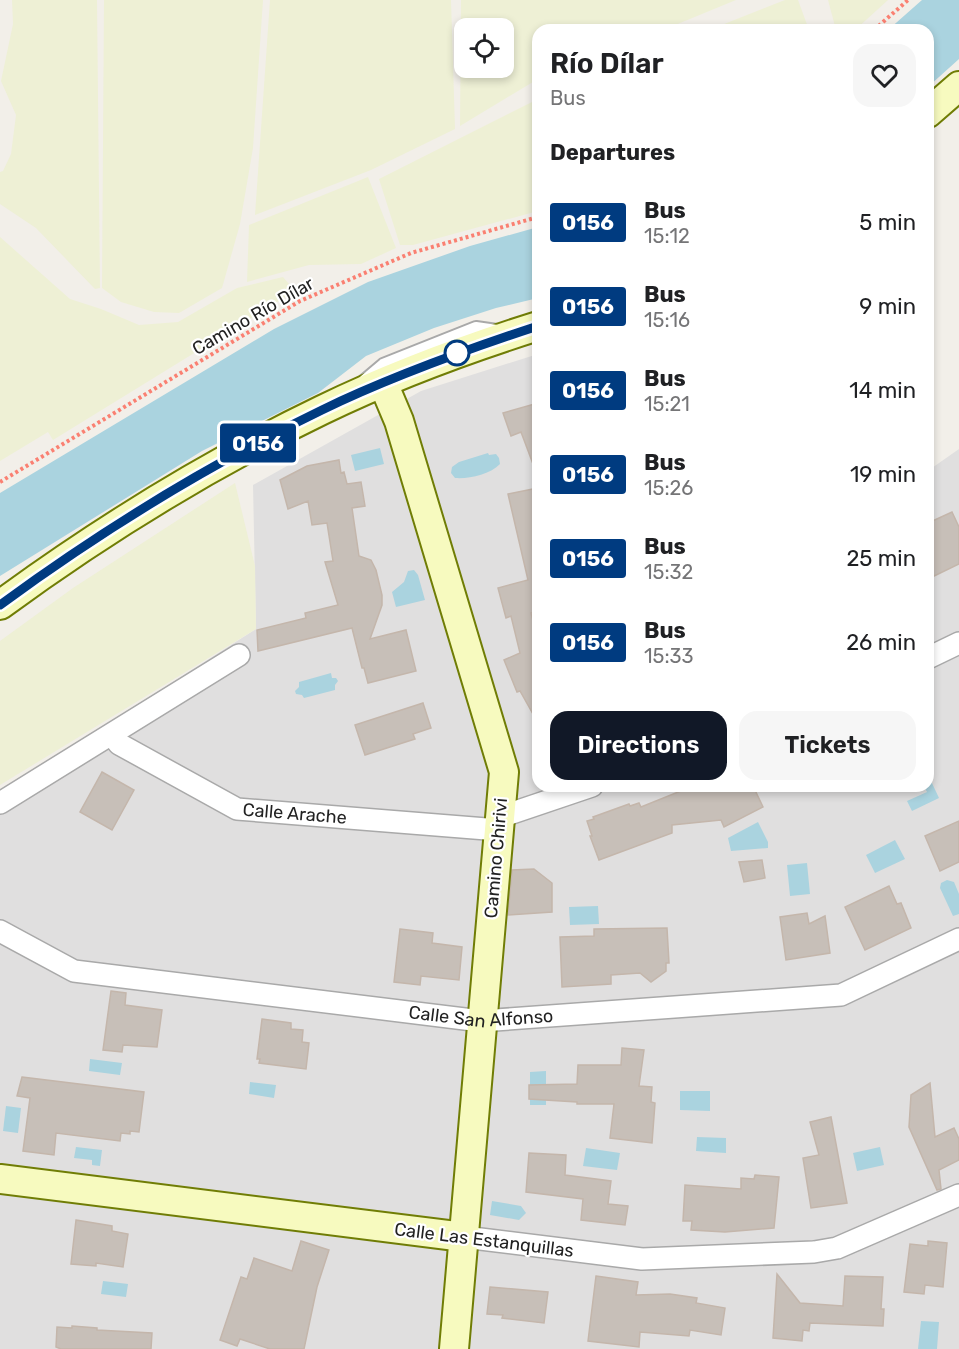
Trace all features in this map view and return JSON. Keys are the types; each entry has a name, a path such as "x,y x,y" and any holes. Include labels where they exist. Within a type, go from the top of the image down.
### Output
{"street":[{"path":"934,108 959,86"},
{"path":"0,605 96,538 255,444 334,404 383,383 462,351 529,329"},
{"name":"Camino Chirivi","path":"383,383 399,422 504,772 454,1349"},
{"path":"934,655 959,643"},
{"path":"0,803 239,655"},
{"name":"Calle Arache","path":"112,735 118,744 237,809 499,824 577,792"},
{"name":"Calle San Alfonso","path":"0,931 74,971 481,1021 841,995 959,939"},
{"name":"Calle Las Estanquillas","path":"0,1179 642,1259 814,1252 837,1248 959,1195"}],"lane":[{"path":"334,404 383,364 476,327 529,329"}],"path":[{"path":"881,24 908,0"},
{"name":"Camino Río Dílar","path":"0,482 300,301 411,253 532,219"}],"shaded area":[{"path":"532,356 532,792 934,792 934,466 959,449 959,1349 0,1349 0,792 256,629 253,485 421,391"}],"green space":[{"path":"12,0 97,0 100,288 95,289 36,228 0,204 0,172 3,171 11,154 16,115 1,81 13,24"},
{"path":"104,0 263,0 253,148 240,224 222,288 179,313 154,312 121,302 102,288"},
{"path":"270,0 451,0 455,129 371,170 255,215"},
{"path":"461,0 736,0 678,24 532,24 532,83 460,126 460,78 514,78 514,18 461,18"},
{"path":"785,0 798,0 807,24 724,24"},
{"path":"828,0 888,0 862,24 834,24"},
{"path":"532,102 532,213 413,245 400,245 379,179"},
{"path":"368,177 396,248 361,264 309,265 247,282 249,225"},
{"path":"0,237 70,299 139,325 178,322 237,288 283,277 295,291 53,440 48,432 0,461"},
{"path":"235,483 255,566 256,629 0,785 0,641 73,588"}],"water":[{"path":"922,0 959,0 959,59 934,82 934,24 895,24"},
{"path":"532,229 532,299 496,308 434,328 366,356 318,393 202,451 0,576 0,493 274,329 368,282 470,246"},
{"path":"380,448 384,464 355,471 351,455"},
{"path":"488,453 489,455 496,454 500,464 490,471 461,478 455,478 451,473 452,467 459,462"},
{"path":"414,570 418,575 425,600 396,607 392,592 404,582 408,571"},
{"path":"331,673 332,678 338,681 335,690 304,698 296,694 299,682"},
{"path":"934,787 939,798 912,811 907,801 927,792 934,792"},
{"path":"758,822 768,842 768,848 731,851 728,838"},
{"path":"895,840 905,859 875,873 866,855"},
{"path":"807,863 810,894 790,896 787,865"},
{"path":"947,880 954,882 959,894 959,914 953,916 940,888 941,883"},
{"path":"598,906 599,924 570,925 569,907"},
{"path":"90,1059 122,1063 120,1075 89,1071"},
{"path":"546,1071 546,1105 530,1105 530,1072"},
{"path":"250,1082 276,1085 274,1098 249,1094"},
{"path":"680,1091 710,1091 710,1111 680,1110"},
{"path":"6,1106 21,1108 18,1133 3,1131"},
{"path":"697,1137 726,1138 726,1153 696,1151"},
{"path":"76,1147 102,1150 100,1166 92,1165 92,1160 74,1158"},
{"path":"880,1147 884,1165 857,1171 853,1153"},
{"path":"586,1148 620,1153 617,1170 583,1166"},
{"path":"492,1201 521,1206 526,1213 519,1220 490,1215"},
{"path":"103,1281 128,1284 126,1297 101,1294"},
{"path":"921,1321 939,1322 937,1349 918,1349"}],"building":[{"path":"532,405 532,461 521,432 511,436 503,413"},
{"path":"339,460 341,473 344,472 347,484 361,482 365,506 352,508 359,556 371,560 382,595 382,605 370,639 406,630 416,671 368,683 352,628 258,651 257,630 306,618 305,613 338,605 325,562 333,561 327,523 312,525 308,501 288,509 280,480 307,466"},
{"path":"532,489 532,712 520,691 517,692 504,660 520,653 511,616 506,618 498,588 528,580 508,494"},
{"path":"952,512 959,527 959,564 934,576 934,520"},
{"path":"423,703 431,728 413,734 415,739 365,755 355,725"},
{"path":"102,772 134,790 112,830 80,812"},
{"path":"678,792 756,792 763,807 724,827 721,820 672,825 672,833 599,860 587,821 629,804 630,806 639,803 641,807"},
{"path":"959,821 959,862 940,871 925,836"},
{"path":"762,860 765,878 744,882 739,862"},
{"path":"534,869 552,883 552,912 508,915 512,870"},
{"path":"889,886 897,904 901,903 911,928 865,950 845,907"},
{"path":"807,913 809,924 825,916 830,953 786,960 780,917"},
{"path":"667,928 669,963 666,963 666,971 651,982 640,973 611,975 611,984 562,987 560,937 594,936 594,929"},
{"path":"400,929 433,933 432,943 462,947 459,980 421,976 420,985 394,982"},
{"path":"111,991 126,993 125,1005 162,1010 157,1047 123,1045 122,1052 103,1050"},
{"path":"262,1019 291,1023 291,1029 303,1030 302,1042 309,1043 306,1069 259,1063 260,1059 257,1059"},
{"path":"622,1048 644,1050 639,1086 652,1087 651,1102 655,1103 652,1143 610,1138 614,1104 577,1104 577,1102 529,1099 529,1085 577,1084 578,1065 621,1065"},
{"path":"22,1077 144,1092 139,1132 121,1133 120,1141 56,1133 54,1155 23,1151 30,1098 17,1096"},
{"path":"930,1083 935,1137 954,1128 959,1139 959,1160 939,1170 941,1189 937,1190 909,1127 911,1095"},
{"path":"831,1117 847,1203 811,1208 803,1158 819,1155 810,1122"},
{"path":"529,1153 566,1155 565,1175 611,1181 608,1204 628,1206 625,1225 581,1220 583,1199 526,1192"},
{"path":"755,1175 779,1177 774,1228 725,1232 691,1230 692,1221 683,1221 685,1185 741,1189 741,1178 754,1179"},
{"path":"76,1220 112,1226 112,1231 128,1234 123,1267 96,1263 96,1266 71,1264"},
{"path":"301,1241 329,1250 317,1287 304,1349 270,1349 240,1339 237,1346 220,1340 241,1277 247,1279 254,1258 292,1271"},
{"path":"928,1241 947,1243 943,1287 925,1285 924,1294 904,1292 910,1244 928,1246"},
{"path":"777,1274 800,1303 843,1306 845,1276 883,1277 881,1309 884,1309 883,1326 810,1323 809,1331 803,1330 802,1341 773,1338"},
{"path":"596,1276 638,1282 636,1295 670,1294 697,1298 696,1303 725,1308 721,1335 690,1330 689,1336 640,1332 639,1347 588,1341"},
{"path":"490,1287 548,1292 544,1323 487,1314"},
{"path":"72,1326 97,1328 97,1330 152,1333 151,1349 61,1349 56,1347 57,1327 72,1328"}],"bus line":[{"name":"0156","path":"0,605 96,538 255,444 324,409 383,383 462,351 532,328"}]}
